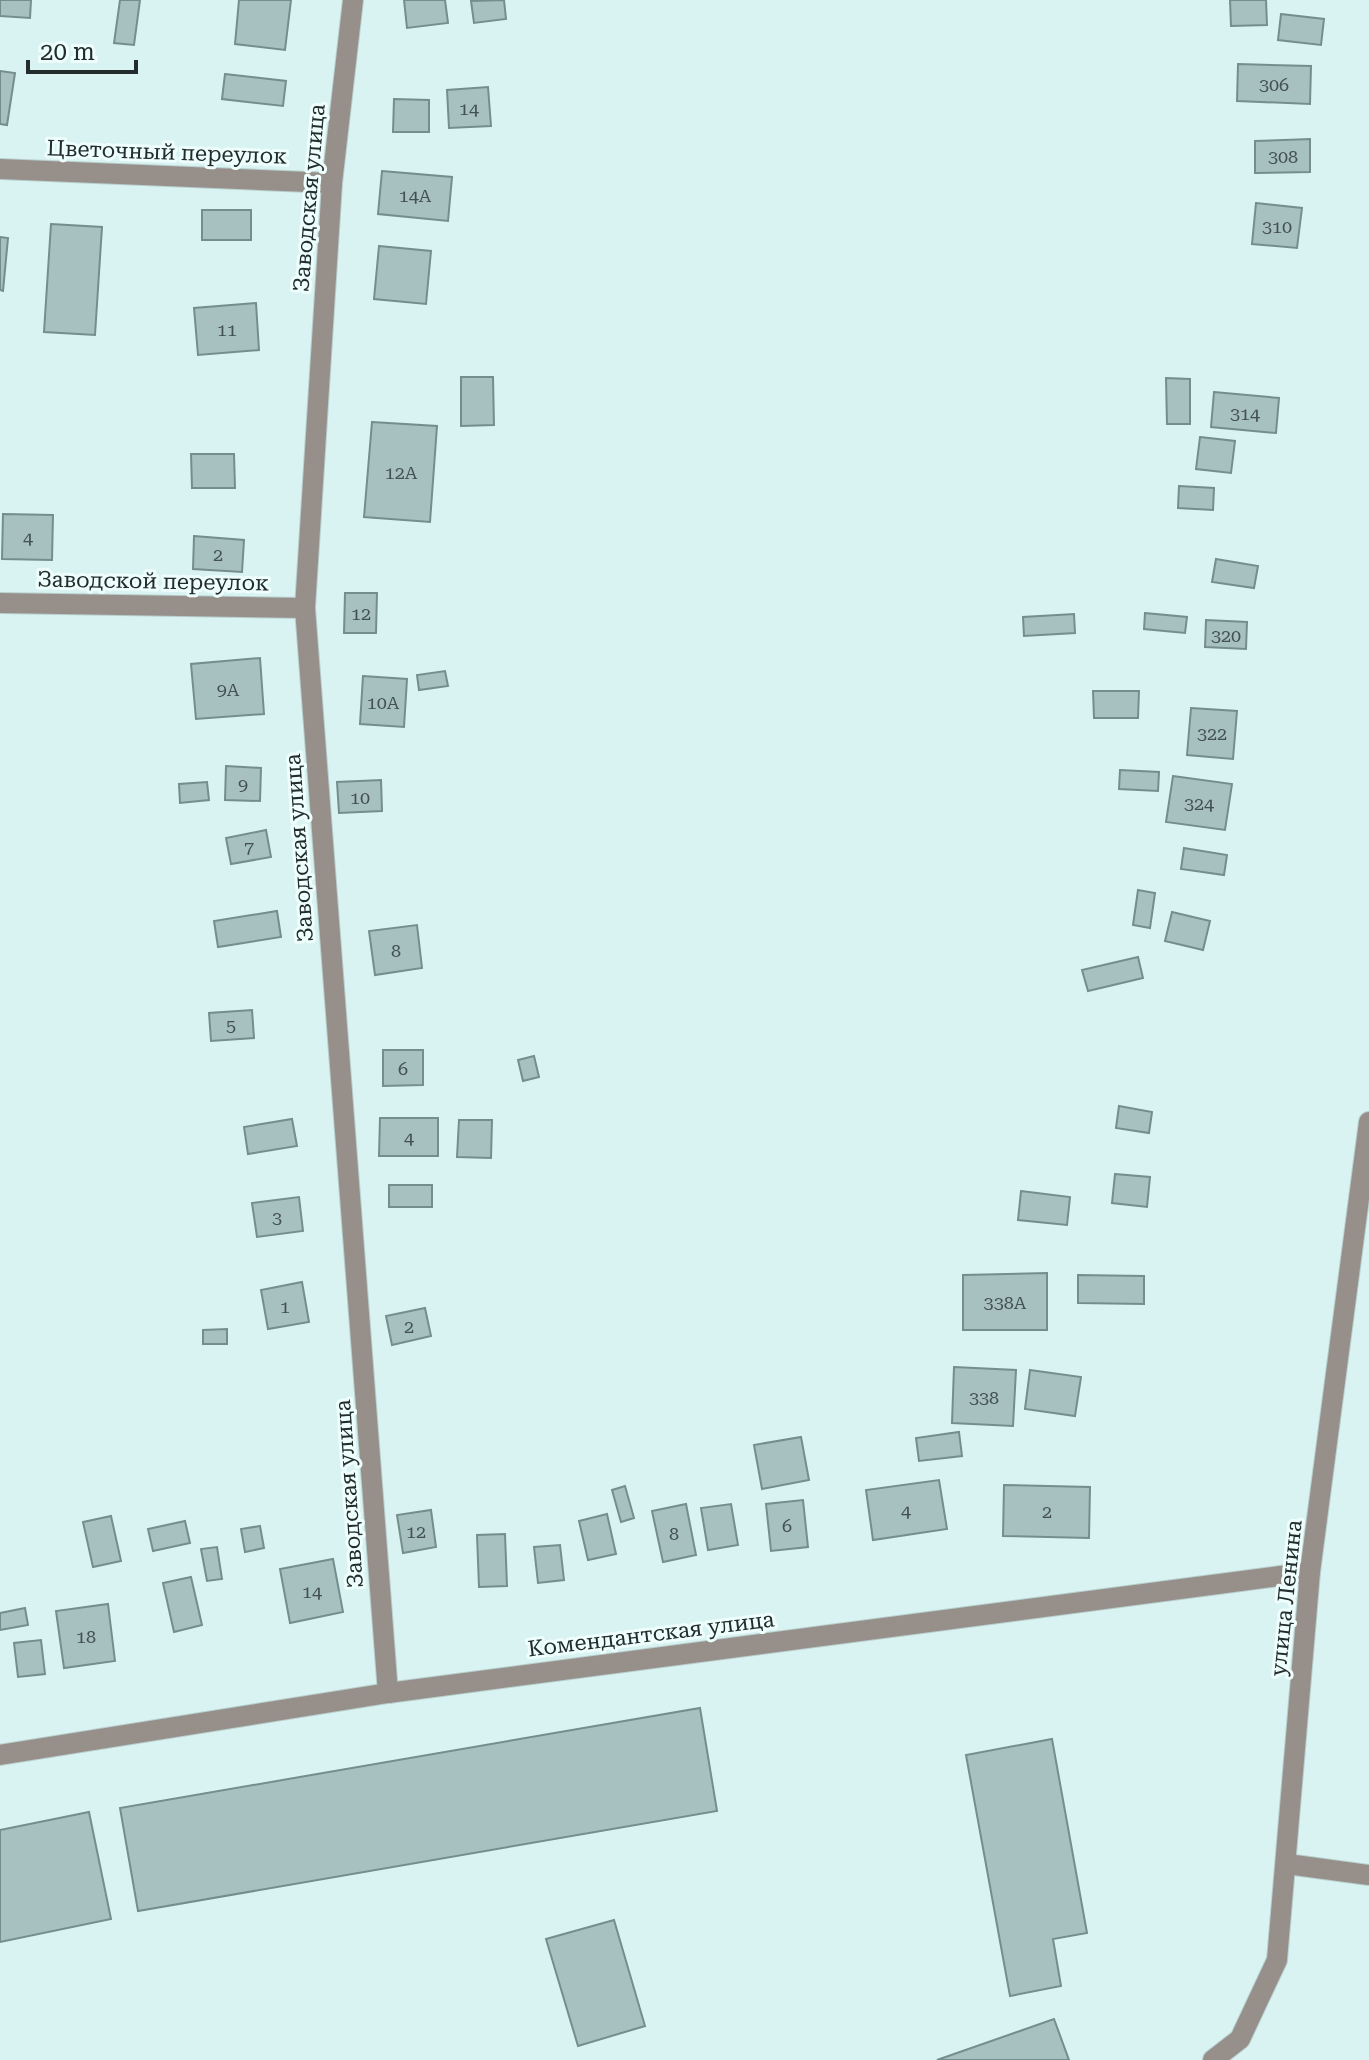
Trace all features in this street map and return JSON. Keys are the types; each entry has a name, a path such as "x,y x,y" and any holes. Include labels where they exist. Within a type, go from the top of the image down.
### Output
{"street":[{"name":"Заводская улица","path":"353,0 332,183 305,608 388,1693"},
{"name":"Цветочный переулок","path":"0,169 332,183"},
{"name":"Заводской переулок","path":"0,603 305,608"},
{"name":"улица Ленина","path":"1213,2060 1240,2039 1277,1960 1310,1572 1369,1122"},
{"name":"Комендантская улица","path":"0,1755 388,1693 1310,1572"},
{"path":"1287,1864 1369,1875"}],"building":[{"path":"0,0 31,0 30,18 0,16"},
{"path":"120,0 140,0 134,45 114,43"},
{"path":"239,0 291,0 285,50 235,44"},
{"path":"404,0 445,0 448,23 407,28"},
{"path":"504,0 506,19 474,23 471,1"},
{"path":"1230,0 1266,0 1267,25 1231,26"},
{"path":"1281,14 1324,19 1321,45 1278,40"},
{"path":"1238,64 1311,66 1310,104 1237,101"},
{"path":"0,71 15,73 7,125 0,124"},
{"path":"225,74 286,81 283,106 222,99"},
{"path":"488,87 491,126 449,128 447,90"},
{"path":"394,99 429,100 429,132 393,132"},
{"path":"1310,139 1310,172 1255,173 1255,141"},
{"path":"382,171 452,177 448,221 378,214"},
{"path":"1256,203 1302,208 1297,248 1252,244"},
{"path":"202,210 251,210 251,240 202,240"},
{"path":"51,224 102,227 95,335 44,332"},
{"path":"0,237 8,238 3,291 0,290"},
{"path":"379,246 431,251 426,304 374,299"},
{"path":"256,303 259,350 198,355 194,308"},
{"path":"461,377 493,377 494,425 461,426"},
{"path":"1166,378 1190,379 1190,424 1167,424"},
{"path":"1214,392 1279,398 1276,433 1211,427"},
{"path":"372,422 437,426 430,522 364,517"},
{"path":"1200,437 1235,441 1231,473 1196,469"},
{"path":"191,454 234,454 235,488 192,488"},
{"path":"1179,486 1214,488 1213,510 1178,508"},
{"path":"3,514 53,515 52,560 2,559"},
{"path":"194,536 244,540 242,572 193,569"},
{"path":"1216,559 1258,566 1254,588 1212,582"},
{"path":"345,593 377,593 376,633 344,633"},
{"path":"1145,613 1187,617 1185,633 1144,629"},
{"path":"1074,614 1075,633 1024,636 1023,617"},
{"path":"1206,620 1247,622 1246,649 1205,647"},
{"path":"260,658 264,714 196,719 191,664"},
{"path":"445,671 448,686 419,690 417,675"},
{"path":"363,676 407,679 404,727 360,724"},
{"path":"1093,691 1139,691 1138,718 1094,718"},
{"path":"1191,708 1237,711 1233,759 1187,755"},
{"path":"226,766 261,768 260,801 225,800"},
{"path":"1120,770 1159,772 1158,791 1119,789"},
{"path":"1173,776 1232,784 1225,830 1166,822"},
{"path":"381,780 382,811 339,813 337,782"},
{"path":"207,782 209,800 180,803 179,784"},
{"path":"266,830 271,857 231,864 226,838"},
{"path":"1184,848 1227,855 1224,875 1181,869"},
{"path":"1138,890 1155,893 1150,928 1133,925"},
{"path":"277,911 281,937 218,947 214,921"},
{"path":"1172,912 1210,921 1203,950 1165,941"},
{"path":"417,925 422,968 375,975 369,931"},
{"path":"1138,957 1143,978 1088,991 1082,970"},
{"path":"252,1010 254,1038 211,1041 209,1013"},
{"path":"383,1050 423,1050 423,1085 383,1086"},
{"path":"534,1056 539,1077 523,1081 518,1060"},
{"path":"1119,1106 1152,1112 1149,1133 1116,1128"},
{"path":"380,1118 438,1118 438,1156 379,1156"},
{"path":"292,1119 297,1146 248,1154 244,1127"},
{"path":"459,1120 492,1120 491,1158 457,1157"},
{"path":"1115,1174 1150,1177 1147,1207 1112,1203"},
{"path":"389,1185 432,1185 432,1207 389,1207"},
{"path":"1021,1191 1070,1197 1067,1225 1018,1220"},
{"path":"299,1197 303,1231 257,1237 252,1203"},
{"path":"1047,1273 1047,1330 963,1330 963,1275"},
{"path":"1078,1275 1144,1276 1144,1304 1078,1303"},
{"path":"302,1282 309,1322 268,1329 261,1290"},
{"path":"425,1308 431,1336 392,1345 386,1316"},
{"path":"227,1329 227,1344 203,1344 203,1330"},
{"path":"954,1367 1016,1370 1013,1426 952,1423"},
{"path":"1030,1370 1081,1377 1075,1416 1025,1409"},
{"path":"959,1432 962,1456 919,1461 916,1438"},
{"path":"801,1437 809,1480 762,1489 754,1445"},
{"path":"939,1480 947,1529 873,1540 866,1490"},
{"path":"1004,1485 1090,1487 1089,1538 1003,1536"},
{"path":"625,1486 634,1518 621,1522 612,1490"},
{"path":"803,1500 808,1547 771,1551 766,1504"},
{"path":"686,1504 696,1555 663,1562 652,1511"},
{"path":"731,1504 738,1545 708,1550 701,1508"},
{"path":"431,1510 436,1547 403,1553 397,1515"},
{"path":"607,1514 616,1554 588,1560 579,1521"},
{"path":"111,1516 121,1561 93,1567 83,1522"},
{"path":"185,1521 190,1543 153,1551 148,1529"},
{"path":"260,1526 264,1548 245,1552 241,1529"},
{"path":"505,1534 507,1586 479,1587 477,1535"},
{"path":"560,1545 564,1580 538,1583 534,1547"},
{"path":"217,1547 222,1579 207,1581 201,1549"},
{"path":"333,1559 343,1612 290,1623 280,1569"},
{"path":"191,1577 202,1625 174,1632 163,1583"},
{"path":"108,1604 115,1661 64,1668 56,1611"},
{"path":"25,1608 28,1625 0,1630 0,1613"},
{"path":"41,1640 45,1674 18,1677 14,1643"},
{"path":"700,1708 717,1811 138,1911 120,1808"},
{"path":"1052,1739 1087,1933 1053,1939 1061,1986 1010,1996 966,1755"},
{"path":"89,1812 111,1919 0,1942 0,1830"},
{"path":"614,1920 645,2026 578,2046 546,1939"},
{"path":"1054,2019 1069,2060 937,2060"}]}
